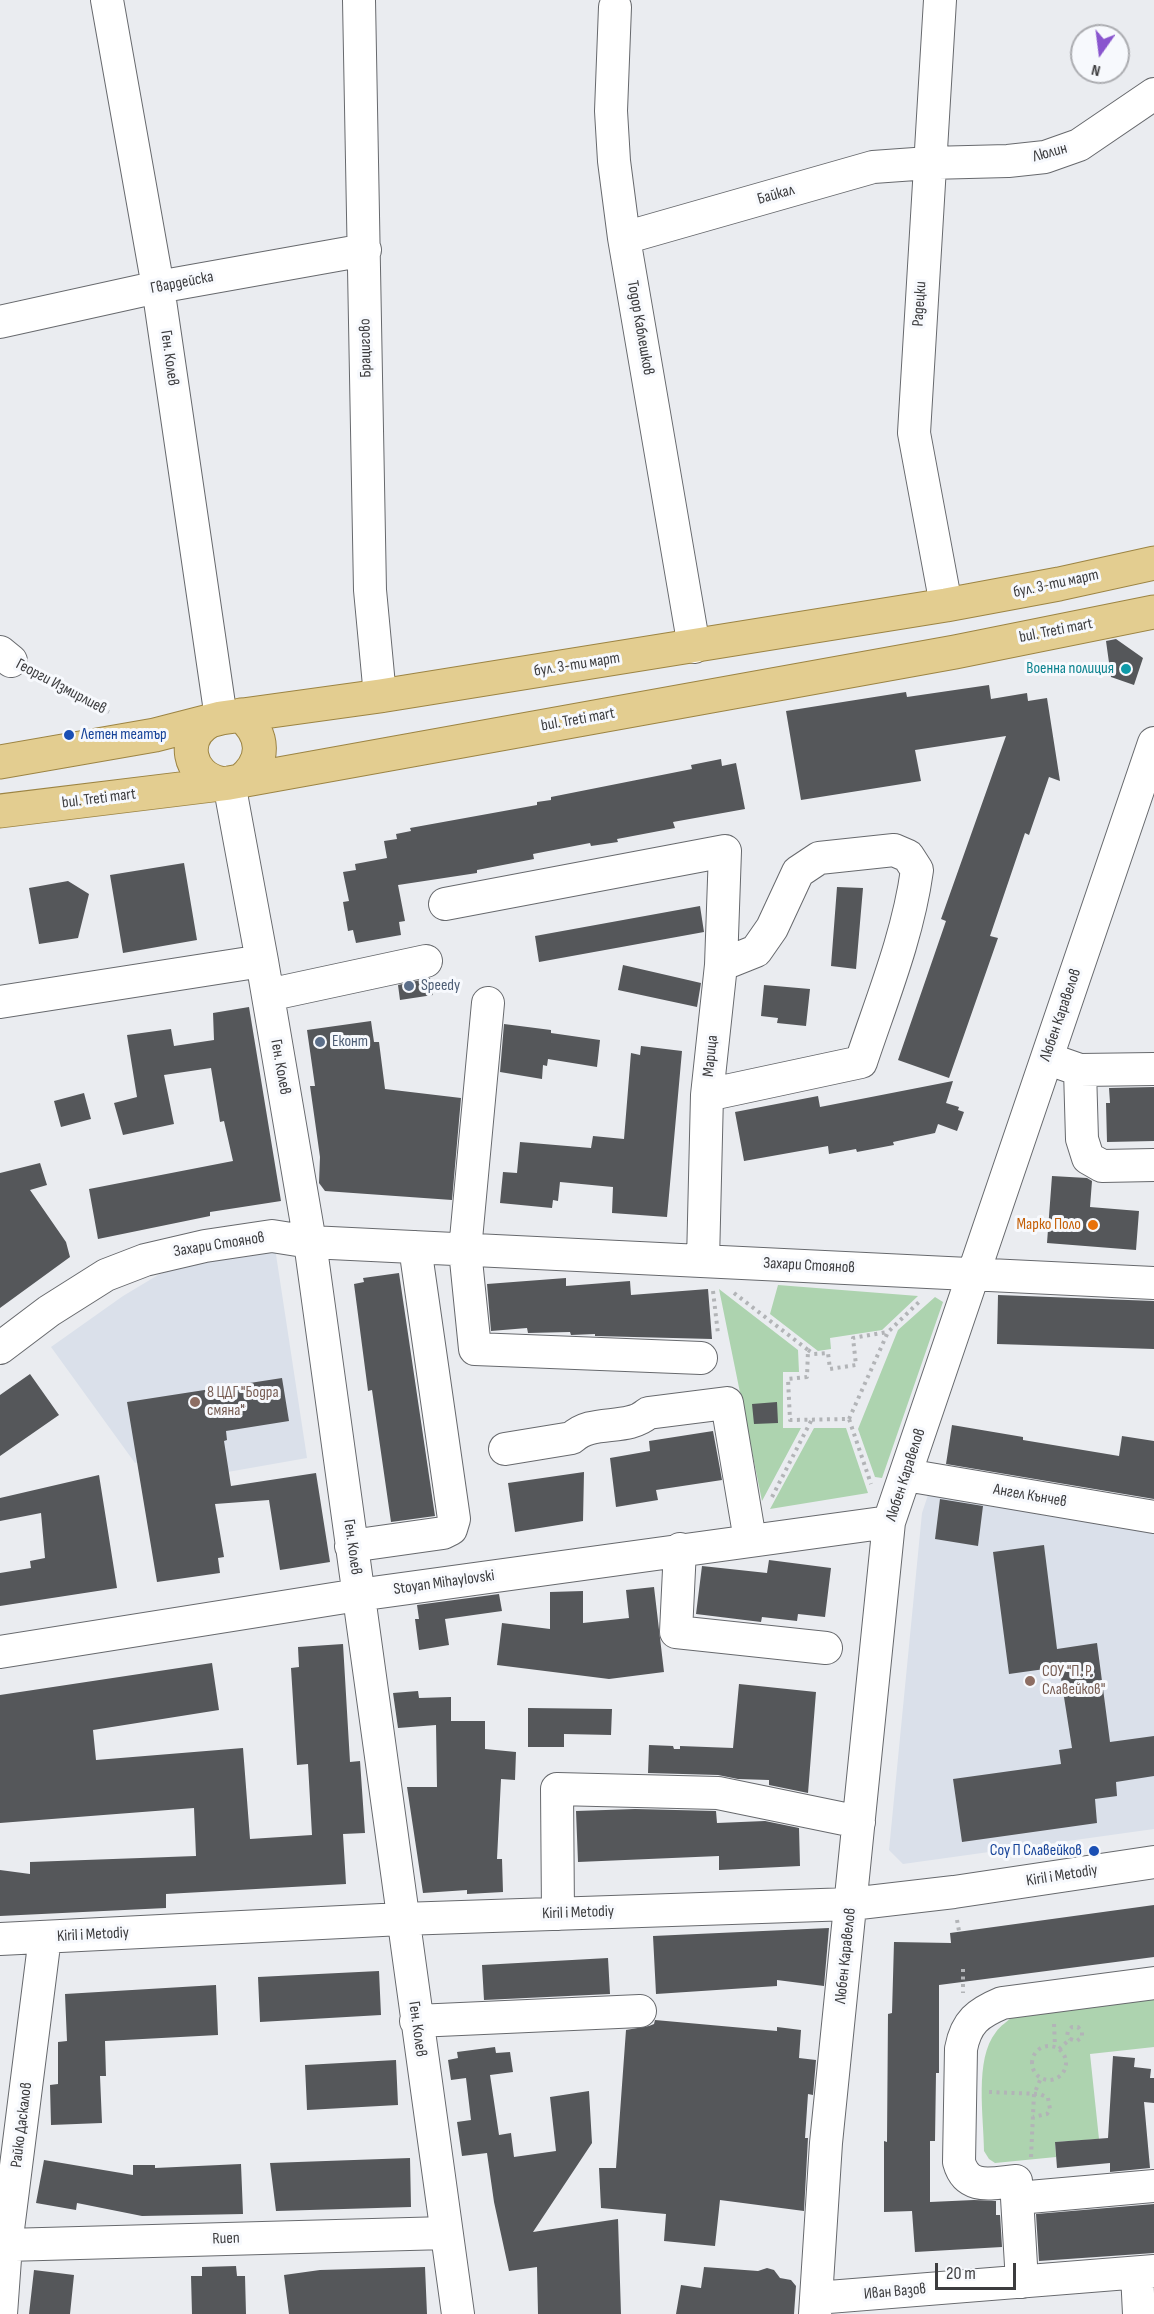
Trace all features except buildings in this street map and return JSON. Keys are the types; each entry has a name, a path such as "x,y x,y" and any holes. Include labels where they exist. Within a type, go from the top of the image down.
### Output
{"main road":[{"name":"бул. 3-ти март","path":"0,762 154,735 224,718 694,647 946,605 1154,563"},
{"name":"bul. Treti mart","path":"0,811 230,782 955,652 1154,612"},
{"path":"224,718 255,730 260,746 253,769 230,782 205,778 194,766 190,750 195,735 224,718"}],"street":[{"name":"Ген. Колев","path":"107,0 158,287 224,718"},
{"name":"Брацигово","path":"359,0 370,590 380,696"},
{"name":"Радецки","path":"940,0 914,433 946,605"},
{"name":"Тодор Каблешков","path":"615,7 611,111 614,161 624,238 694,647"},
{"name":"Люлин","path":"929,163 1008,161 1046,157 1079,145 1154,94"},
{"name":"Байкал","path":"624,238 873,167 929,163"},
{"name":"Гвардейска","path":"0,322 158,287 365,250"},
{"name":"Любен Каравелов","path":"815,2306 826,2143 889,1522 906,1475 960,1274 1047,1058 1154,743"},
{"name":"Ген. Колев","path":"230,782 310,1242 458,2314"},
{"path":"707,1095 861,1062 908,916 917,870 908,856 894,850 819,858 798,872 772,928 756,951 721,965"},
{"name":"Марица","path":"445,904 725,851 721,965 707,1095 708,1273"},
{"path":"0,1002 262,961"},
{"path":"268,995 426,961"},
{"path":"488,1003 465,1250 475,1349 710,1351"},
{"path":"1047,1058 1080,1070 1154,1069"},
{"path":"1080,1070 1082,1139 1088,1158 1102,1166 1154,1165"},
{"name":"Захари Стоянов","path":"0,1348 49,1311 106,1275 145,1260 205,1246 272,1236 310,1242 465,1250 708,1273 960,1274 1154,1283"},
{"path":"351,1546 443,1533 452,1528 454,1519 415,1247"},
{"path":"506,1449 572,1438 580,1430 639,1421 648,1413 727,1403 750,1540"},
{"name":"Ангел Кънчев","path":"906,1475 1154,1517"},
{"name":"Stoyan Mihaylovski","path":"0,1653 358,1595 889,1522"},
{"path":"680,1549 676,1632 826,1648"},
{"path":"558,1914 557,1789 718,1793 859,1822"},
{"name":"Kiril i Metodiy","path":"0,1940 402,1919 851,1904 954,1892 1154,1862"},
{"name":"Райко Даскалов","path":"1,2314 4,2259 45,1937"},
{"path":"1154,1983 1002,2003 984,2010 971,2023 964,2035 961,2049 959,2162 962,2172 970,2181 986,2184 1096,2192 1154,2186"},
{"path":"416,2021 640,2010"},
{"path":"1021,2186 1022,2282"},
{"name":"Ruen","path":"4,2259 446,2233"},
{"path":"1139,2314 1145,2272"},
{"name":"Иван Вазов","path":"815,2306 1022,2282 1145,2272"}],"path":[{"name":"Георги Измирлиев","path":"5,657 154,735"},
{"path":"708,1273 710,1351"},
{"path":"889,1522 871,1485 849,1419 888,1332 960,1274"},
{"path":"725,1286 814,1354 828,1353 830,1369 856,1365 853,1338 888,1332"},
{"path":"808,1350 807,1377 788,1379 790,1420 849,1419"},
{"path":"771,1498 812,1419"},
{"path":"1059,2049 1070,2040 1077,2041 1082,2037 1082,2032 1078,2027 1072,2027 1068,2031 1067,2036 1070,2040"},
{"path":"1046,2046 1059,2049 1065,2056 1063,2073 1054,2079 1041,2078 1032,2066 1033,2056 1046,2046"},
{"path":"1021,2186 1035,2094 1041,2078"},
{"path":"983,2091 1035,2094 1048,2098 1050,2109 1047,2114 1033,2116"}],"shaded area":[{"name":"8 ЦДГ \"Бодра смяна\"","path":"275,1248 307,1458 171,1482 166,1457 135,1463 51,1347 123,1296 158,1275 181,1265"},
{"name":"СОУ \"П. Р. Славейков\"","path":"928,1495 1154,1533 1154,1829 903,1864 889,1850 922,1513"}],"green space":[{"path":"778,1285 918,1296 882,1330 830,1338 831,1349 818,1351 770,1314"},
{"path":"719,1289 798,1350 799,1372 783,1372 783,1428 801,1428 762,1501"},
{"path":"935,1297 943,1302 882,1478 875,1477 858,1429 898,1330"},
{"path":"814,1428 846,1428 868,1493 770,1509"},
{"path":"1154,1991 1154,2047 1090,2054 1099,2139 1055,2142 1056,2157 995,2163 989,2159 984,2151 982,2089 985,2057 996,2032 1013,2016"}],"place":[{"name":"Военна полиция","path":"1126,669"},
{"name":"Летен театър","path":"69,735"},
{"name":"Speedy","path":"409,986"},
{"name":"Еконт","path":"320,1042"},
{"name":"Марко Поло","path":"1093,1225"},
{"name":"8 ЦДГ \"Бодра смяна\"","path":"195,1402"},
{"name":"СОУ \"П. Р. Славейков\"","path":"1030,1681"},
{"name":"Соу П Славейков","path":"1094,1851"}]}
